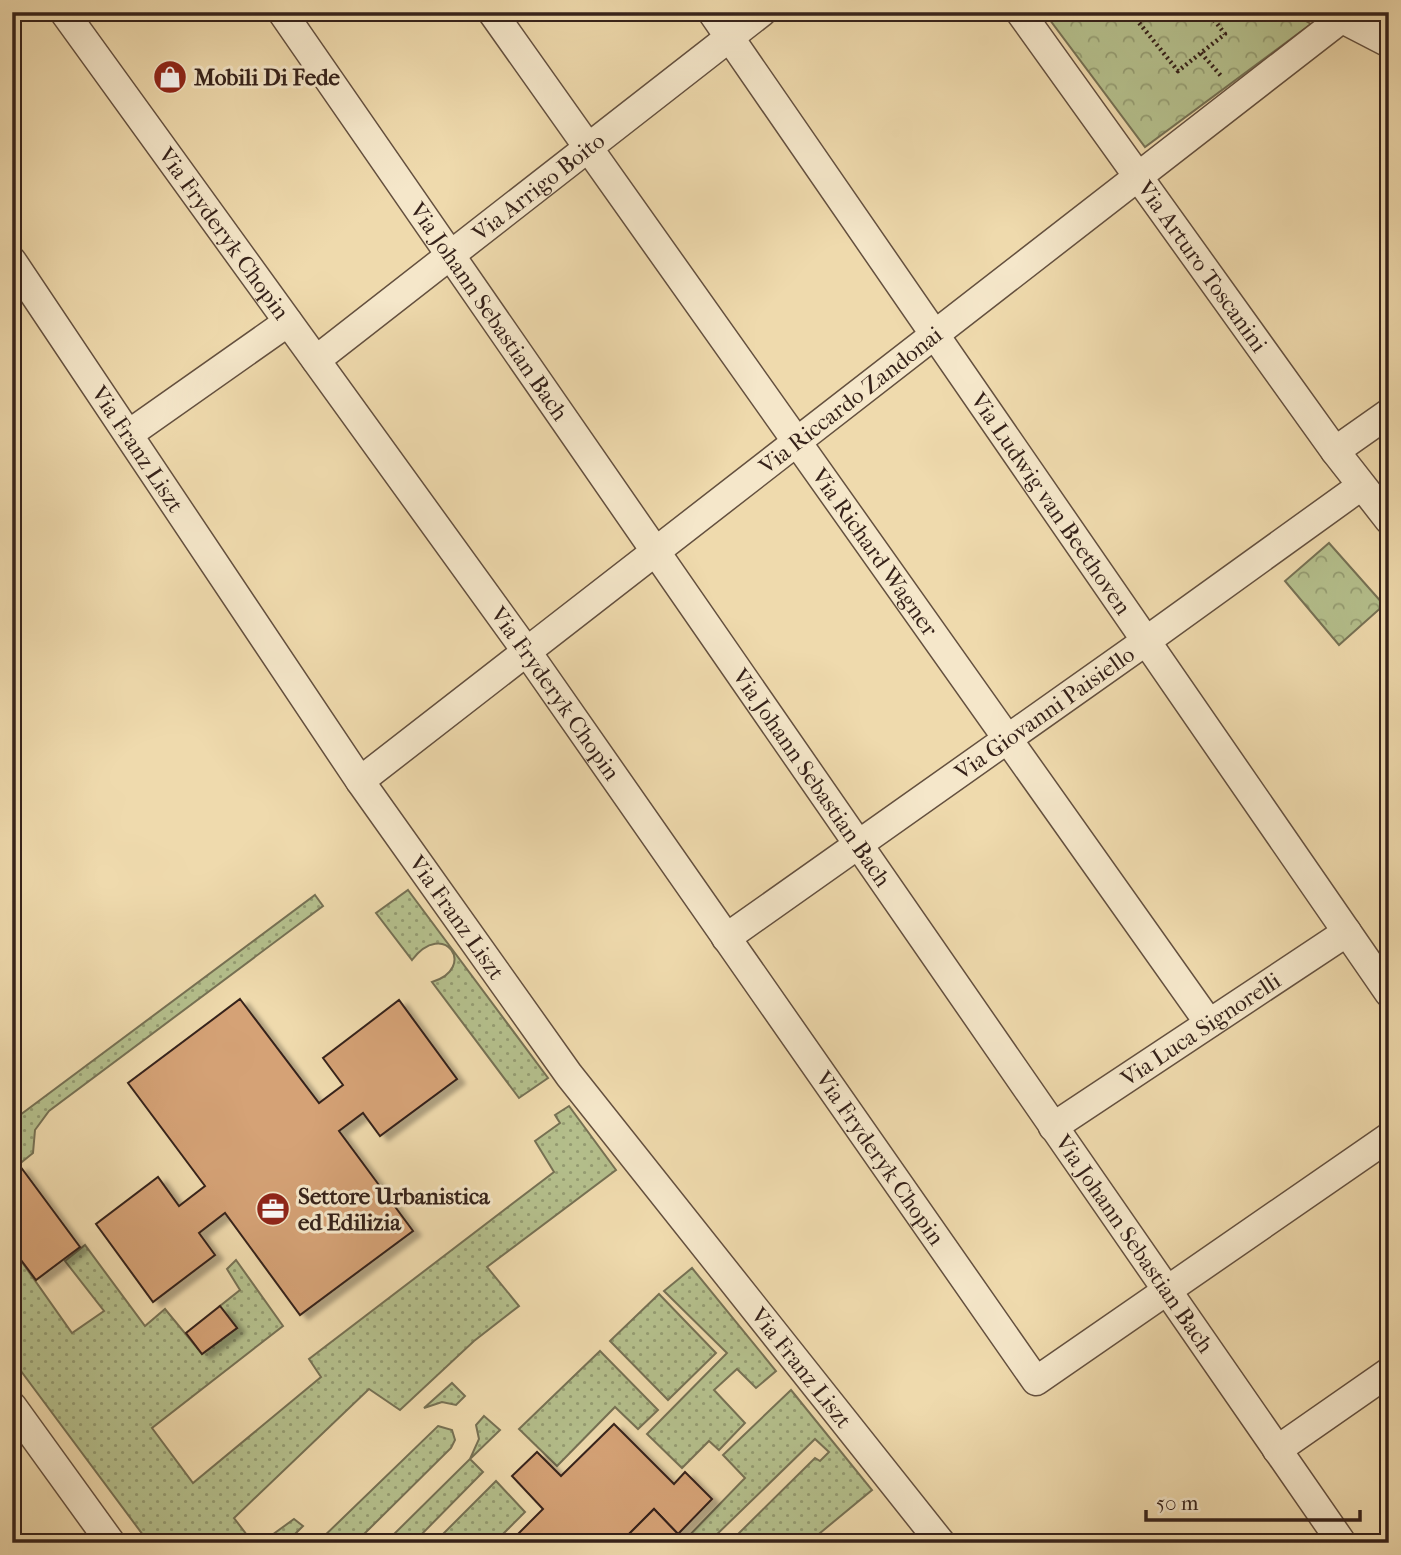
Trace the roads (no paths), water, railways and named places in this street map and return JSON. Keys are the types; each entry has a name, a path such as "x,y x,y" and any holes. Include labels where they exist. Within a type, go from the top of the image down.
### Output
{"street":[{"name":"Via Fryderyk Chopin","path":"64,12 527,652 1036,1381 1167,1290"},
{"name":"Via Johann Sebastian Bach","path":"282,12 654,553 1342,1543"},
{"name":"Via Richard Wagner","path":"492,12 1209,1023"},
{"name":"Via Ludwig van Beethoven","path":"712,12 1389,993"},
{"name":"Via Arrigo Boito","path":"316,360 762,12"},
{"name":"Via Arturo Toscanini","path":"1020,12 1335,451 1389,520"},
{"path":"1340,15 1389,43"},
{"name":"Via Riccardo Zandonai","path":"360,781 1138,178 1340,15"},
{"name":"Via Franz Liszt","path":"12,261 21,290 129,434 360,781 569,1075 941,1543"},
{"path":"129,434 288,322"},
{"path":"1335,451 1389,413"},
{"name":"Via Giovanni Paisiello","path":"726,938 1361,486"},
{"name":"Via Luca Signorelli","path":"1053,1127 1347,932"},
{"path":"1167,1290 1389,1137"},
{"path":"1277,1450 1389,1372"},
{"path":"12,1406 111,1543"}],"place":[{"name":"Mobili Di Fede","path":"170,77"},
{"name":"Settore Urbanistica ed Edilizia","path":"273,1209"}]}
